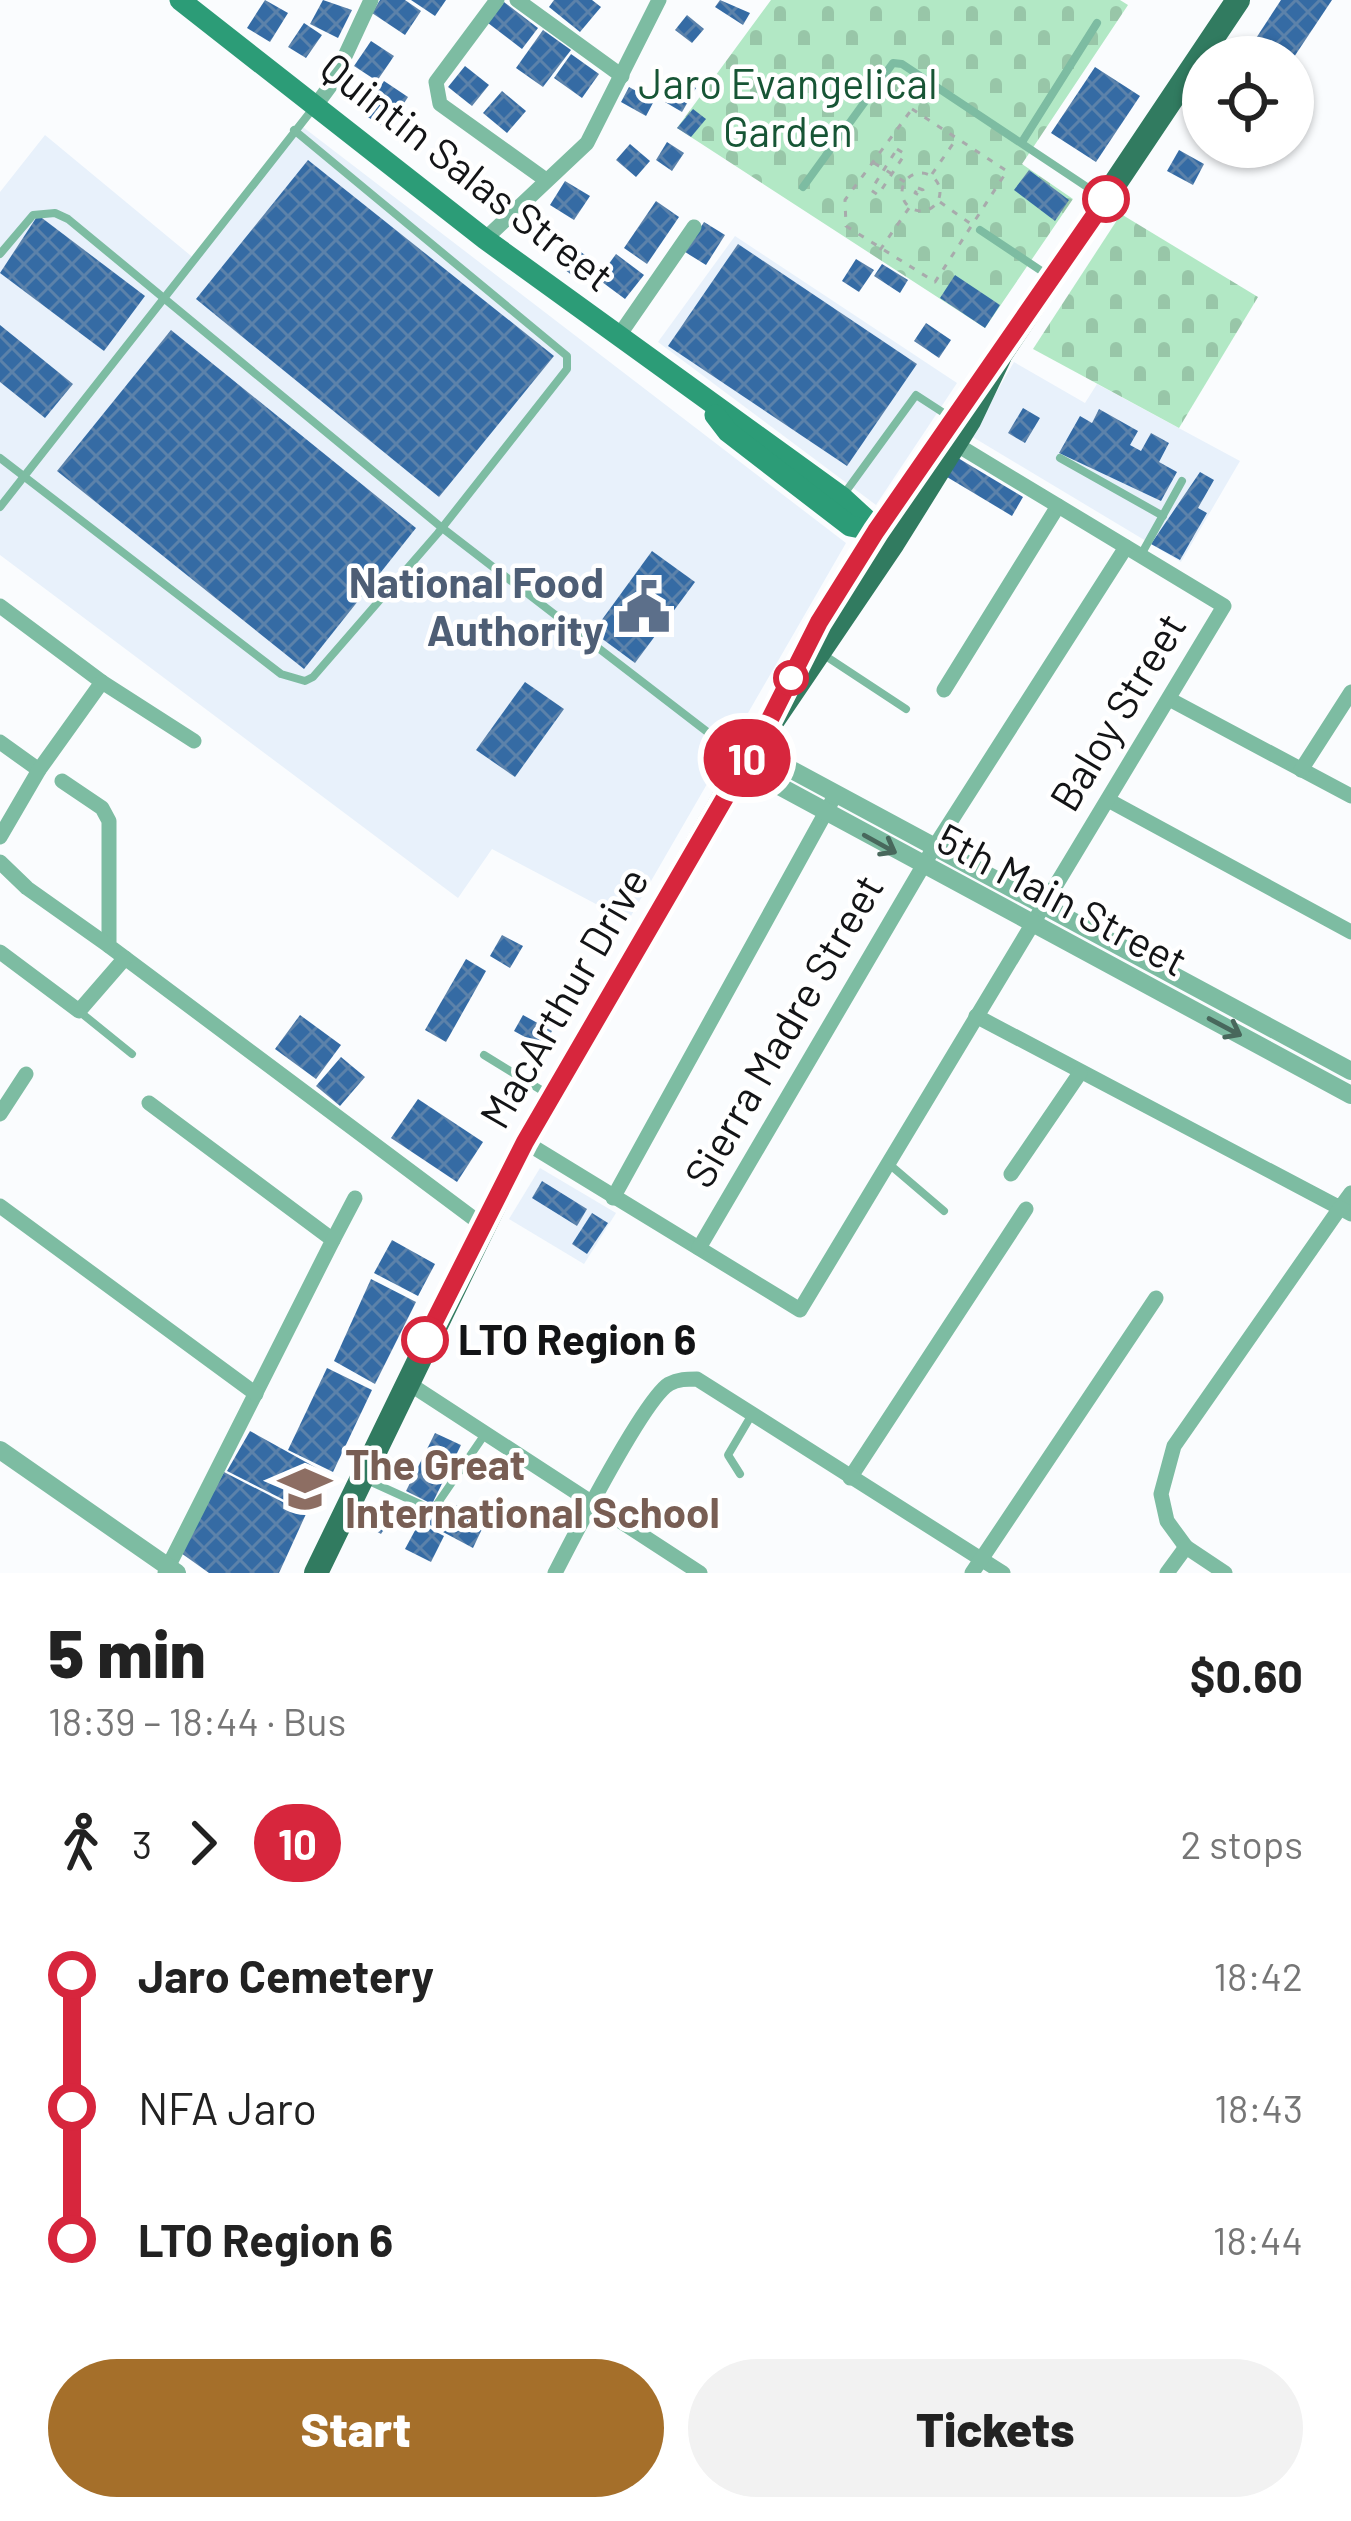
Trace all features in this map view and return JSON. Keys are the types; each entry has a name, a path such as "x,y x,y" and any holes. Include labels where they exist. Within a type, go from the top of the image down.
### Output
{"main road":[{"name":"Quintin Salas Street","path":"180,0 485,239 707,405 842,497 885,537"},
{"name":"MacArthur Drive","path":"754,747 999,358 1238,0"},
{"name":"Quintin Salas Street","path":"707,405 728,432 850,526 885,537"},
{"name":"MacArthur Drive","path":"316,1573 481,1224 525,1142 754,747 819,622 885,537"}],"street":[{"path":"316,105 333,82 371,0"},
{"path":"497,0 436,82 436,94 440,104 546,180"},
{"path":"517,0 622,76"},
{"path":"485,239 587,143 659,0"},
{"path":"618,337 694,227"},
{"name":"Baloy Street","path":"699,1248 800,1310 1224,606 1058,506 954,431"},
{"path":"944,690 1058,506"},
{"name":"Sierra Madre Street","path":"699,1248 933,849 1133,551"},
{"path":"0,607 102,682 194,741"},
{"path":"0,837 39,770 102,682"},
{"path":"1301,770 1351,692"},
{"path":"1168,699 1351,796"},
{"path":"0,742 39,770"},
{"name":"5th Main Street","path":"754,747 922,867 1351,1095"},
{"path":"62,781 102,808 110,821 109,946"},
{"path":"1108,800 1351,932"},
{"path":"613,1198 830,804"},
{"name":"5th Main Street","path":"830,804 933,849 1351,1071"},
{"path":"0,862 27,888 481,1224"},
{"path":"0,952 79,1011 124,958"},
{"path":"976,1016 1346,1211"},
{"path":"1011,1174 1080,1073"},
{"path":"0,1114 26,1074"},
{"path":"149,1103 333,1240"},
{"path":"525,1142 699,1248"},
{"path":"1225,1573 1186,1547 1167,1521 1161,1494 1174,1446 1346,1211 1351,1193"},
{"path":"0,1450 169,1571 355,1198"},
{"path":"0,1206 256,1394"},
{"path":"850,1478 1027,1209"},
{"path":"977,1566 1156,1298"},
{"path":"555,1573 592,1501 663,1388 698,1379 977,1566 1003,1573"},
{"path":"406,1381 700,1573"},
{"path":"1167,1573 1186,1547"}],"lane":[{"path":"1022,142 1097,23"},
{"path":"802,187 893,64 902,64 1106,199"},
{"path":"0,507 316,105"},
{"path":"0,458 281,674 305,682 441,526 567,369 567,356 559,344 294,130"},
{"path":"0,254 33,215 55,213 441,526 723,744 754,747"},
{"path":"976,227 1052,279"},
{"path":"842,497 916,395 954,431"},
{"path":"1060,458 1163,516"},
{"path":"1133,551 1163,516 1182,481"},
{"path":"818,651 906,709"},
{"path":"723,744 754,747"},
{"path":"79,1011 132,1054"},
{"path":"484,1055 553,1096"},
{"path":"888,1163 944,1211"},
{"path":"740,1474 728,1455 751,1415"},
{"path":"360,1477 433,1510 485,1433"}],"path":[{"path":"912,109 1007,171 976,227 935,282 845,226 845,200 872,162 912,109"},
{"path":"931,176 958,136"},
{"path":"897,149 905,154 892,174 878,195 871,190 897,149"},
{"path":"872,162 905,182"},
{"path":"916,174 917,191"},
{"path":"916,174 931,176 940,187 938,201 924,211 910,207 903,196 905,182 916,174"},
{"path":"903,196 940,187"},
{"path":"923,194 924,211"},
{"path":"938,201 976,227"},
{"path":"880,250 910,207"}],"shaded area":[{"name":"National Food Authority","path":"299,124 846,543 628,921 492,849 458,898 0,555 0,192 45,135 196,260"},
{"path":"735,236 957,383 876,505 658,342"},
{"path":"1014,362 1085,403 1097,384 1240,461 1181,562 971,436"},
{"path":"540,1168 616,1213 584,1264 509,1219"}],"green space":[{"name":"Jaro Evangelical Garden","path":"771,0 1120,0 1128,5 1022,164 1073,199 985,328 677,128"},
{"path":"1121,214 1258,297 1179,428 1033,349"}],"building":[{"path":"265,0 288,13 270,42 247,28"},
{"path":"323,0 352,10 338,38 310,24"},
{"path":"380,0 405,0 421,11 405,35 372,13"},
{"path":"411,0 446,0 435,16"},
{"path":"554,0 592,0 601,7 580,32 549,7"},
{"path":"720,0 750,13 743,25 715,7"},
{"path":"1281,0 1332,0 1308,36 1257,36"},
{"path":"504,2 538,28 522,49 488,23"},
{"path":"687,15 704,29 692,43 675,30"},
{"path":"304,23 322,35 306,58 288,47"},
{"path":"543,30 571,50 543,87 516,68"},
{"path":"371,41 394,56 377,81 354,66"},
{"path":"571,54 599,74 582,98 554,78"},
{"path":"465,66 489,85 472,106 448,87"},
{"path":"1095,67 1140,96 1096,162 1051,133"},
{"path":"679,78 696,88 682,112 665,102"},
{"path":"384,81 408,97 387,129 363,114"},
{"path":"629,87 654,101 646,116 621,102"},
{"path":"502,91 526,111 507,133 483,113"},
{"path":"693,109 706,119 691,137 677,128"},
{"path":"667,142 684,153 672,171 656,160"},
{"path":"630,144 650,161 636,177 616,160"},
{"path":"1179,150 1182,168 1202,168 1193,185 1167,171"},
{"path":"308,160 554,356 439,497 196,299"},
{"path":"1029,170 1069,200 1055,221 1014,190"},
{"path":"565,181 590,196 574,220 550,205"},
{"path":"656,201 679,217 647,264 624,248"},
{"path":"38,215 145,296 104,351 0,273"},
{"path":"704,222 725,235 706,265 685,252"},
{"path":"738,244 917,364 847,466 668,346"},
{"path":"574,247 596,263 582,283 560,266"},
{"path":"616,254 644,275 625,299 598,279"},
{"path":"856,259 874,270 859,292 842,281"},
{"path":"882,264 908,280 900,293 874,276"},
{"path":"955,275 1000,305 985,328 940,298"},
{"path":"926,323 951,340 939,358 914,341"},
{"path":"0,325 73,384 45,418 0,382"},
{"path":"171,330 416,528 304,669 57,471"},
{"path":"1023,408 1040,418 1025,443 1008,433"},
{"path":"1099,409 1138,431 1130,445 1141,451 1151,433 1169,443 1159,462 1177,472 1161,501 1059,453 1080,416 1092,423"},
{"path":"958,458 1023,497 1012,516 947,477"},
{"path":"1200,472 1214,480 1198,508 1207,513 1180,560 1151,544"},
{"name":"National Food Authority","path":"652,551 695,582 635,663 593,632"},
{"path":"525,682 564,709 515,777 476,750"},
{"path":"502,935 523,946 510,968 490,956"},
{"path":"466,959 486,971 446,1042 425,1030"},
{"path":"300,1015 341,1045 316,1079 275,1049"},
{"path":"523,1015 552,1031 543,1047 514,1031"},
{"path":"341,1057 365,1077 340,1106 316,1086"},
{"path":"418,1099 483,1142 457,1182 391,1138"},
{"path":"542,1181 587,1209 577,1226 532,1198"},
{"path":"592,1213 608,1223 587,1254 572,1244"},
{"path":"392,1240 435,1264 418,1296 374,1273"},
{"path":"371,1279 416,1302 375,1384 334,1361"},
{"path":"327,1368 372,1390 333,1472 288,1450"},
{"path":"250,1431 331,1476 310,1513 227,1471"},
{"path":"435,1433 461,1445 432,1504 406,1491"},
{"path":"224,1472 306,1514 279,1573 209,1573 181,1553"},
{"path":"467,1502 490,1512 473,1548 428,1524 435,1513"},
{"path":"377,1513 390,1520 381,1534 369,1527"},
{"path":"419,1523 444,1536 431,1562 405,1549"}],"bus line":[{"name":"10","path":"425,1340 525,1142 766,727 819,622 876,531 1106,199"}],"place":[{"name":"National Food Authority","path":"644,607"},
{"name":"LTO Region 6","path":"425,1340"},
{"name":"The Great International School","path":"305,1489"}]}
